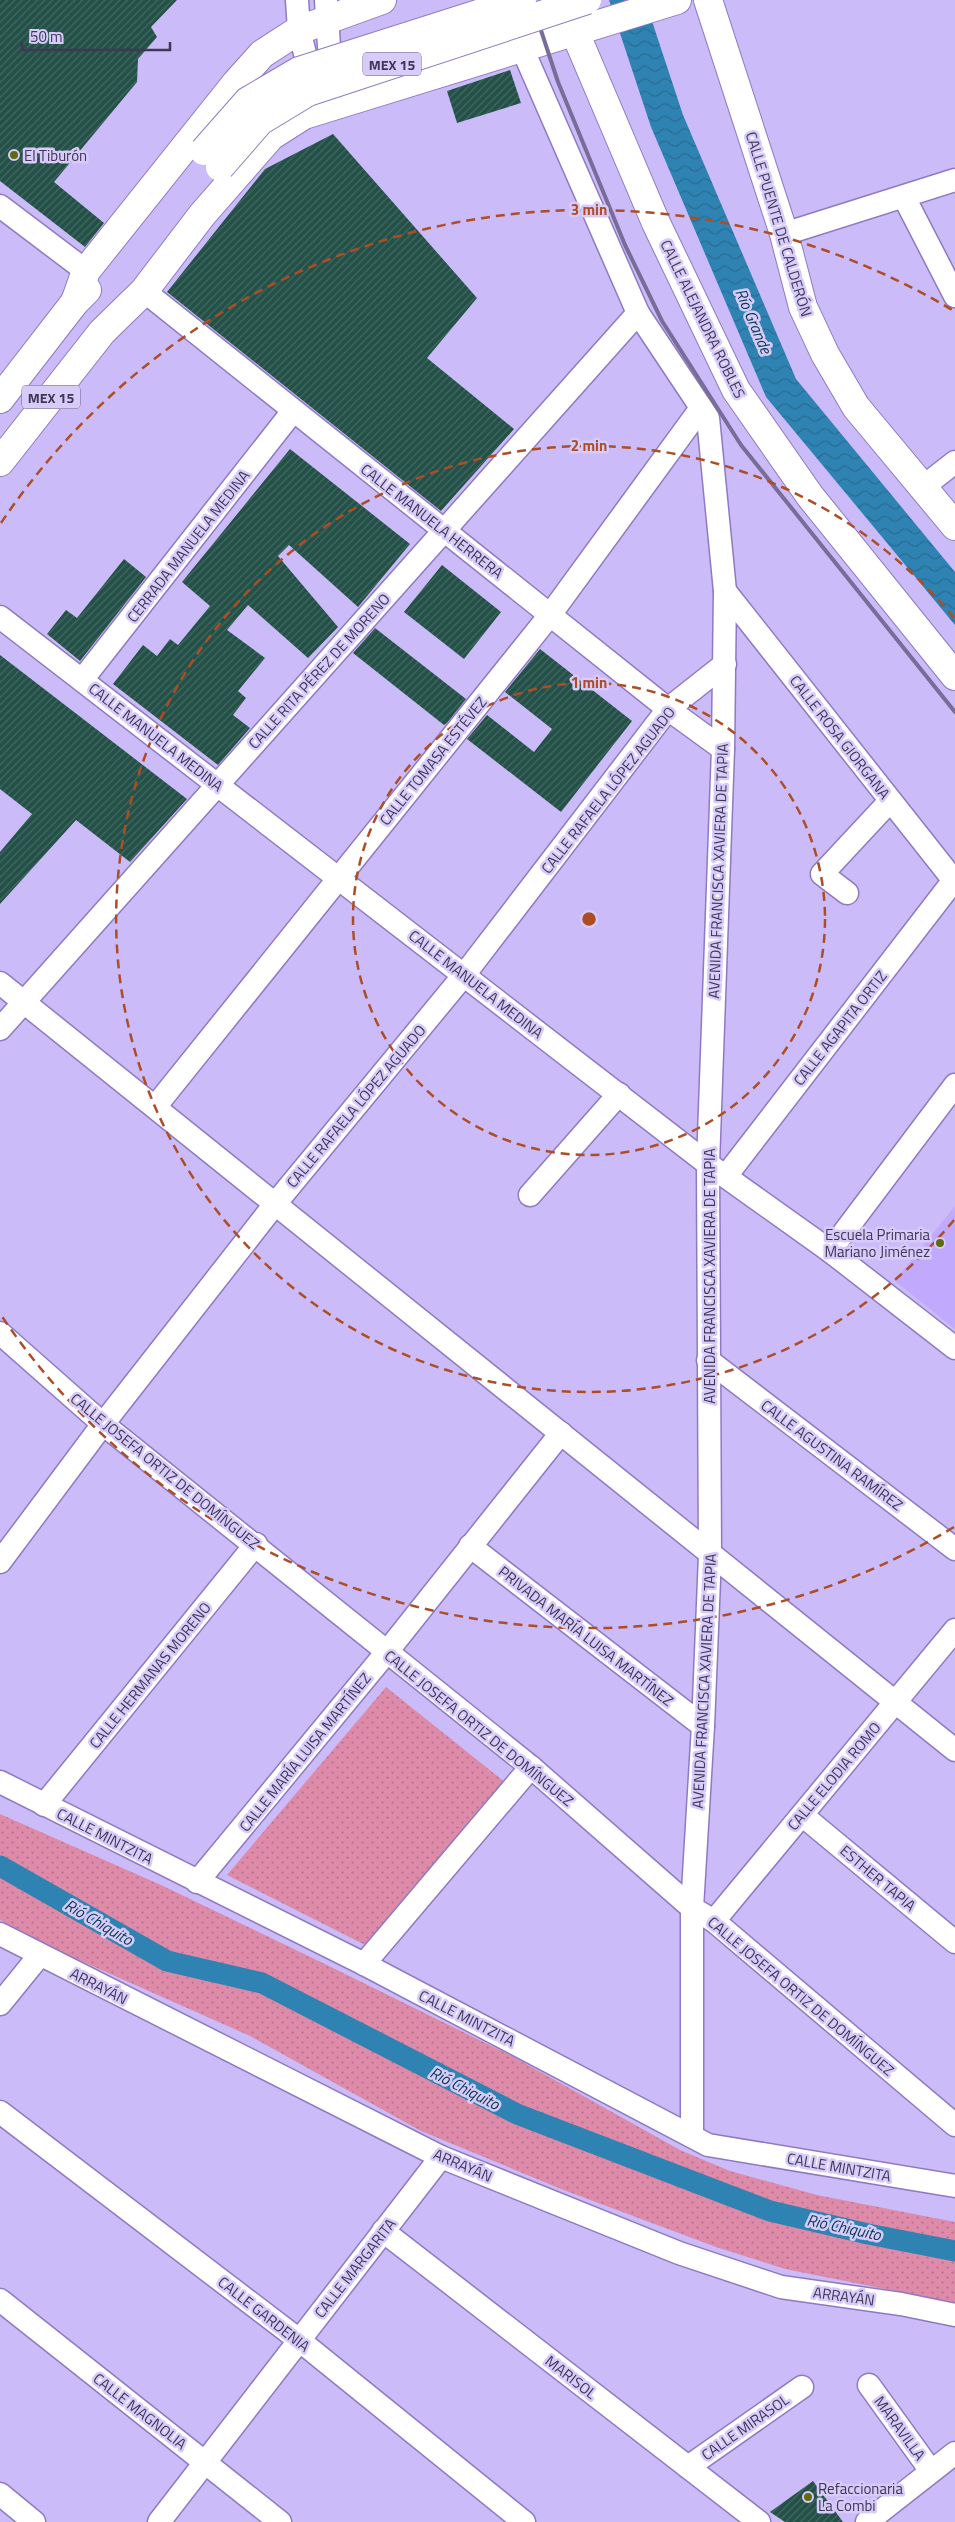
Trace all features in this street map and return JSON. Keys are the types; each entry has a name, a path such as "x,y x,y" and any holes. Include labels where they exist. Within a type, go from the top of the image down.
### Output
{"main road":[{"path":"75,302 86,271 236,83 262,54 326,10 382,0"},
{"name":"MEX 15","path":"0,462 102,332 119,292 212,159 248,101 299,71 522,0"},
{"name":"CALLE ALEJANDRA ROBLES","path":"562,0 587,18 656,223 736,390 810,496 955,676"},
{"name":"CALLE PUENTE DE CALDERÓN","path":"708,0 784,234 803,307 825,354 856,407 955,526"},
{"path":"102,332 144,291 202,215 271,136 304,115 522,48 587,18 670,2"},
{"name":"MEX 15","path":"0,399 75,302 212,159 260,120 308,92 587,18"}],"street":[{"path":"297,0 298,30 312,82 331,106"},
{"path":"326,10 331,106"},
{"path":"522,48 638,313 704,413"},
{"path":"784,234 955,180"},
{"path":"904,197 955,296"},
{"path":"0,206 86,271"},
{"name":"CALLE MANUELA HERRERA","path":"144,291 668,709 723,748"},
{"name":"CALLE RITA PÉREZ DE MORENO","path":"0,1029 638,313"},
{"name":"CERRADA MANUELA MEDINA","path":"82,680 294,411"},
{"name":"AVENIDA FRANCISCA XAVIERA DE TAPIA","path":"692,2134 692,1908 703,1726 710,1555 708,1360 717,1170 725,664 725,592 704,413"},
{"name":"CALLE TOMASA ESTÉVEZ","path":"155,1107 550,615 704,413"},
{"path":"923,487 955,462"},
{"name":"CALLE ROSA GIORGANA","path":"725,592 954,881"},
{"name":"CALLE MANUELA MEDINA","path":"0,617 717,1170 830,1251 955,1348"},
{"name":"CALLE RAFAELA LÓPEZ AGUADO","path":"0,1562 104,1424 275,1204 464,976 668,709 725,664"},
{"path":"847,892 822,874 890,800"},
{"name":"CALLE AGAPITA ORTIZ","path":"717,1170 954,881"},
{"path":"0,983 955,1750"},
{"path":"830,1251 955,1085"},
{"path":"530,1195 619,1094"},
{"name":"CALLE JOSEFA ORTIZ DE DOMÍNGUEZ","path":"0,1333 104,1424 256,1544 386,1653 531,1767 692,1908 714,1921 955,2125"},
{"name":"CALLE AGUSTINA RAMÍREZ","path":"708,1360 955,1550"},
{"name":"CALLE MARÍA LUISA MARTÍNEZ","path":"197,1882 386,1653 561,1433"},
{"name":"CALLE HERMANAS MORENO","path":"44,1805 256,1544"},
{"name":"PRIVADA MARÍA LUISA MARTÍNEZ","path":"470,1546 703,1726"},
{"name":"CALLE ELODIA ROMO","path":"714,1921 955,1630"},
{"path":"364,1964 531,1767"},
{"name":"CALLE MINTZITA","path":"0,1782 364,1964 692,2134 708,2145 955,2186"},
{"name":"ESTHER TAPIA","path":"802,1815 955,1942"},
{"name":"ARRAYÁN","path":"0,1934 38,1956 440,2157 679,2253 781,2287 901,2304 955,2315"},
{"path":"0,2004 38,1956"},
{"name":"CALLE GARDENIA","path":"0,2112 300,2340 524,2522"},
{"name":"CALLE MARGARITA","path":"159,2522 440,2157"},
{"name":"MARISOL","path":"383,2231 758,2522"},
{"name":"CALLE MAGNOLIA","path":"0,2300 280,2522"},
{"name":"MARAVILLA","path":"869,2385 931,2472"},
{"name":"CALLE MIRASOL","path":"688,2467 802,2387"},
{"path":"868,2522 955,2453"},
{"path":"0,2494 34,2522"}],"shaded area":[{"name":"Escuela Primaria Mariano Jiménez","path":"955,1206 955,1329 895,1281"},
{"path":"386,1687 506,1783 369,1947 227,1875"},
{"path":"0,1814 161,1885 512,2056 680,2150 730,2171 817,2195 955,2222 955,2303 785,2269 716,2247 561,2189 421,2131 250,2036 61,1952 0,1920"}],"water":[{"name":"Río Grande","path":"609,0 645,0 683,115 796,379 955,572 955,625 766,397 651,127"}],"building":[{"path":"0,0 177,0 151,27 157,37 138,59 137,82 54,182 104,223 85,247 0,181"},
{"path":"510,70 521,103 457,123 447,91"},
{"path":"333,134 477,298 427,358 514,429 441,511 167,292 265,169"},
{"path":"290,449 410,544 358,607 289,545 278,556 338,627 308,658 248,605 227,630 265,658 238,691 246,698 233,715 250,728 218,765 113,684 143,645 157,656 170,639 178,645 210,606 182,582"},
{"path":"124,559 146,577 80,661 47,634 66,610 77,618"},
{"path":"442,565 501,612 464,659 404,612"},
{"path":"375,628 466,699 447,723 444,725 353,653"},
{"path":"540,649 632,721 561,812 467,739 487,715 534,752 552,729 505,692"},
{"path":"0,655 187,799 130,862 76,820 0,904 0,852 32,814 0,789"},
{"name":"Refaccionaria La Combi","path":"813,2481 843,2522 785,2522 770,2512"}],"waterway":[{"name":"Rió Chiquito","path":"0,1866 167,1961 262,1983 517,2114 770,2211 868,2234 955,2251"}],"railway":[{"path":"531,0 558,82 625,245 662,321 741,445 955,712"}],"place":[{"name":"El Tiburón","path":"14,155"},
{"name":"Escuela Primaria Mariano Jiménez","path":"940,1243"},
{"name":"Refaccionaria La Combi","path":"808,2497"}]}
